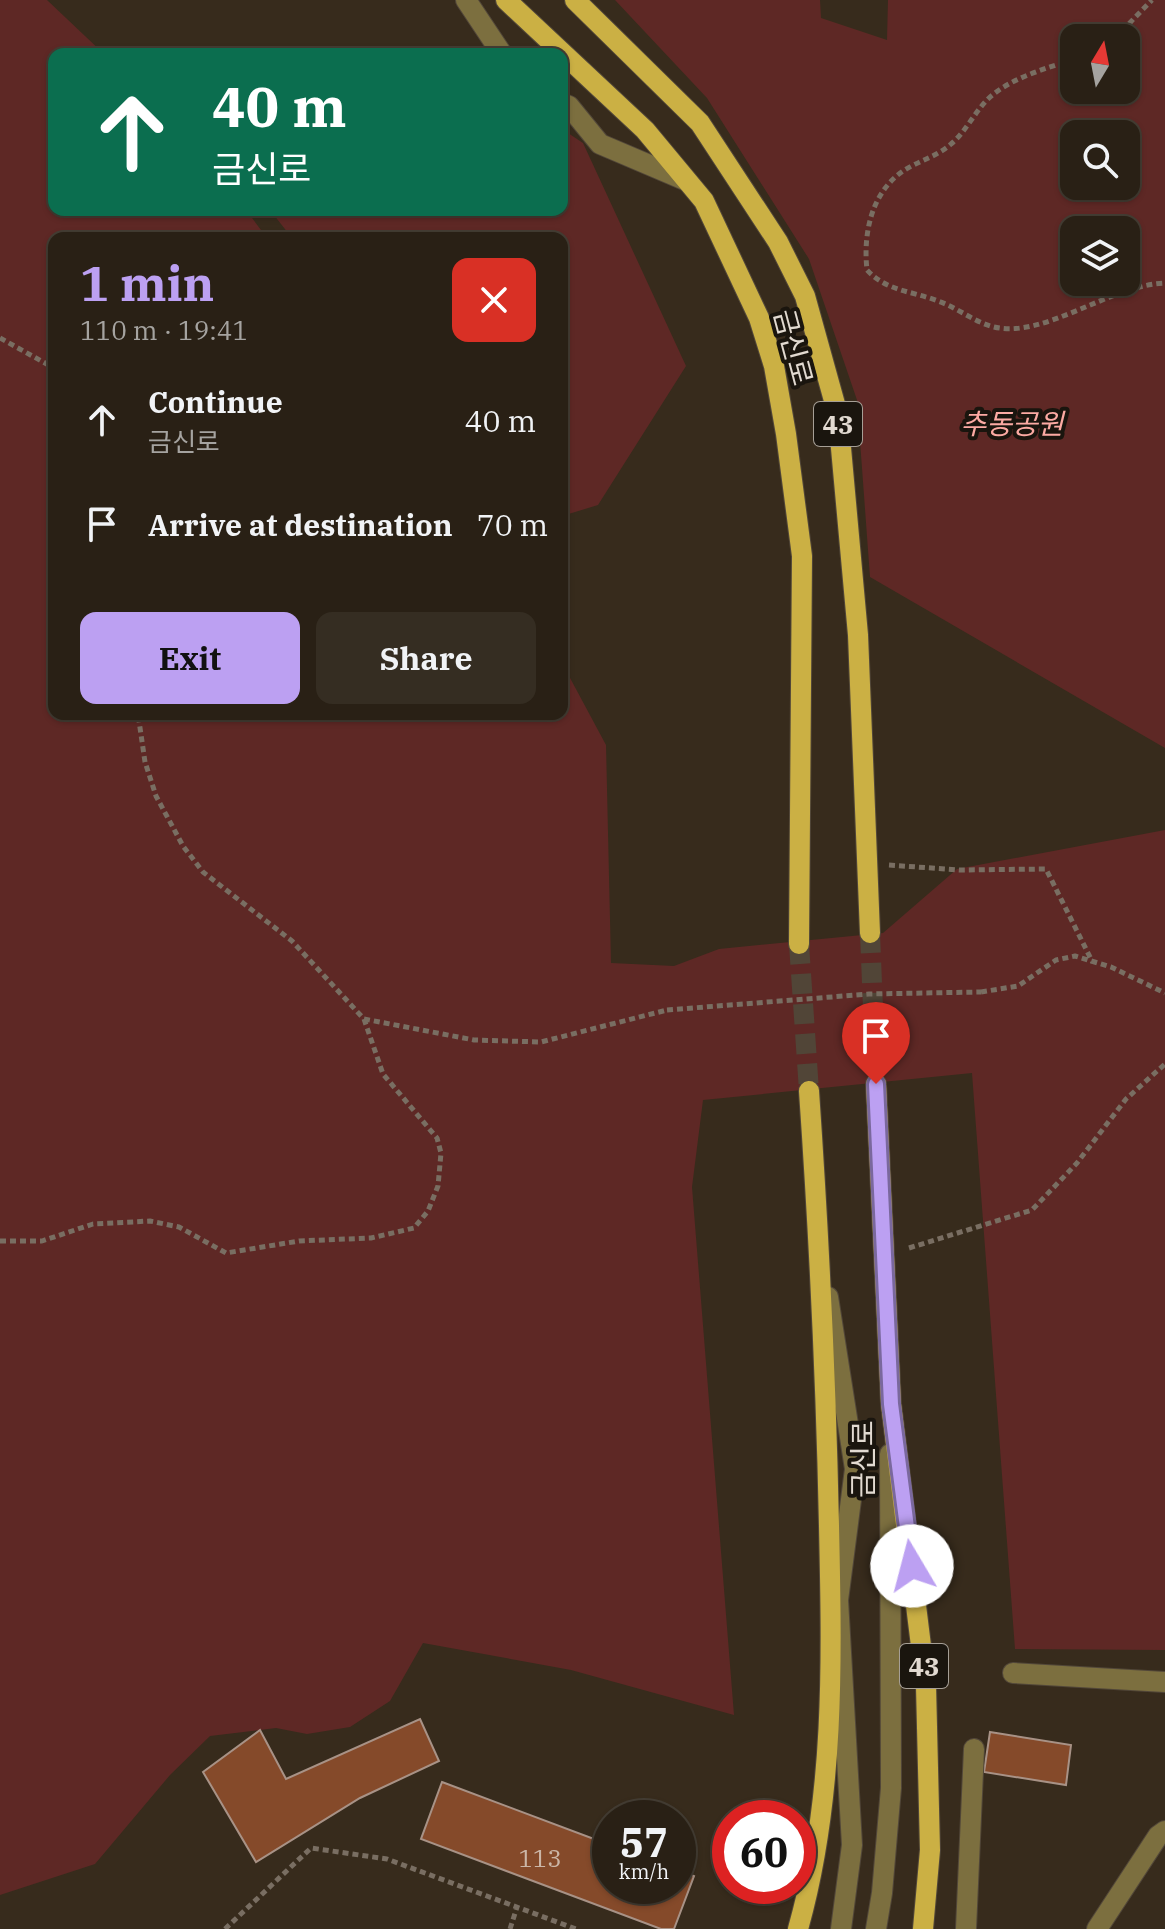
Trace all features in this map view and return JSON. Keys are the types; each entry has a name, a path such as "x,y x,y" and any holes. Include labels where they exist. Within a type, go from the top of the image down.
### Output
{"main road":[{"name":"금신로","path":"506,0 557,48"},
{"name":"금신로","path":"575,0 700,123 778,242 805,296 838,415 858,635 870,863 870,933"},
{"name":"금신로","path":"568,58 645,130 704,201 759,318 774,366 802,556 799,944"},
{"name":"금신로","path":"876,1084 891,1404"},
{"name":"금신로","path":"809,1091 819,1235"},
{"path":"798,1929 824,1812 831,1641 819,1235"},
{"name":"43","path":"891,1404 926,1686 930,1850 923,1929"}],"street":[{"path":"466,0 498,48"},
{"path":"568,106 600,144 687,181"},
{"name":"금신로","path":"819,1235 855,1469 838,1600 852,1805 852,1845 842,1928"},
{"name":"금신로","path":"876,1929 891,1788 891,1404"},
{"path":"1013,1673 1165,1682"},
{"path":"966,1929 974,1749"},
{"path":"1097,1929 1158,1836 1165,1831"}],"path":[{"path":"1129,24 1152,0"},
{"path":"1060,64 994,93 951,145 902,171 887,185 877,201 867,229 867,270 881,285 942,302 997,328 1014,328 1074,311 1125,288 1165,283"},
{"path":"0,338 48,365"},
{"path":"0,1241 42,1241 93,1224 150,1221 179,1227 226,1253 299,1241 371,1238 414,1228 428,1211 438,1186 441,1167 439,1145 430,1126 383,1074 364,1019 292,941 203,872 183,846 156,796 145,762 139,720"},
{"path":"870,863 959,870 1046,869 1093,963"},
{"path":"364,1019 474,1040 541,1042 667,1010 869,994 981,992 1018,986 1056,960 1075,956 1111,967 1165,993"},
{"path":"884,1258 934,1237 1032,1210 1077,1163 1126,1099 1165,1064"},
{"path":"225,1929 311,1848 387,1859 576,1929"},
{"path":"510,1929 517,1907"}],"green space":[{"path":"0,0 47,0 98,48 48,48 48,216 250,216 262,232 48,232 48,720 568,720 568,674 606,745 611,963 674,966 719,949 883,933 957,869 1165,830 1165,1650 1015,1649 972,1073 703,1100 692,1187 734,1715 571,1670 423,1643 390,1701 350,1727 307,1734 276,1728 210,1736 170,1775 95,1864 0,1895"},
{"name":"추동공원","path":"615,0 820,0 821,18 887,40 888,0 1165,0 1165,748 870,577 857,400 809,259 707,98"},
{"path":"568,133 583,143 686,366 598,505 568,514 568,232 287,232 275,216 568,216"}],"building":[{"path":"420,1719 439,1761 360,1798 256,1862 203,1772 260,1730 286,1779"},
{"path":"990,1732 1071,1745 1066,1785 984,1772"},
{"path":"442,1782 592,1838 592,1903 421,1839"},
{"path":"594,1904 683,1904 674,1929 661,1929"}],"tunnel":[{"path":"870,933 876,1084"},
{"path":"799,944 809,1091"}],"route":[{"path":"876,1084 891,1404 912,1566"}]}
